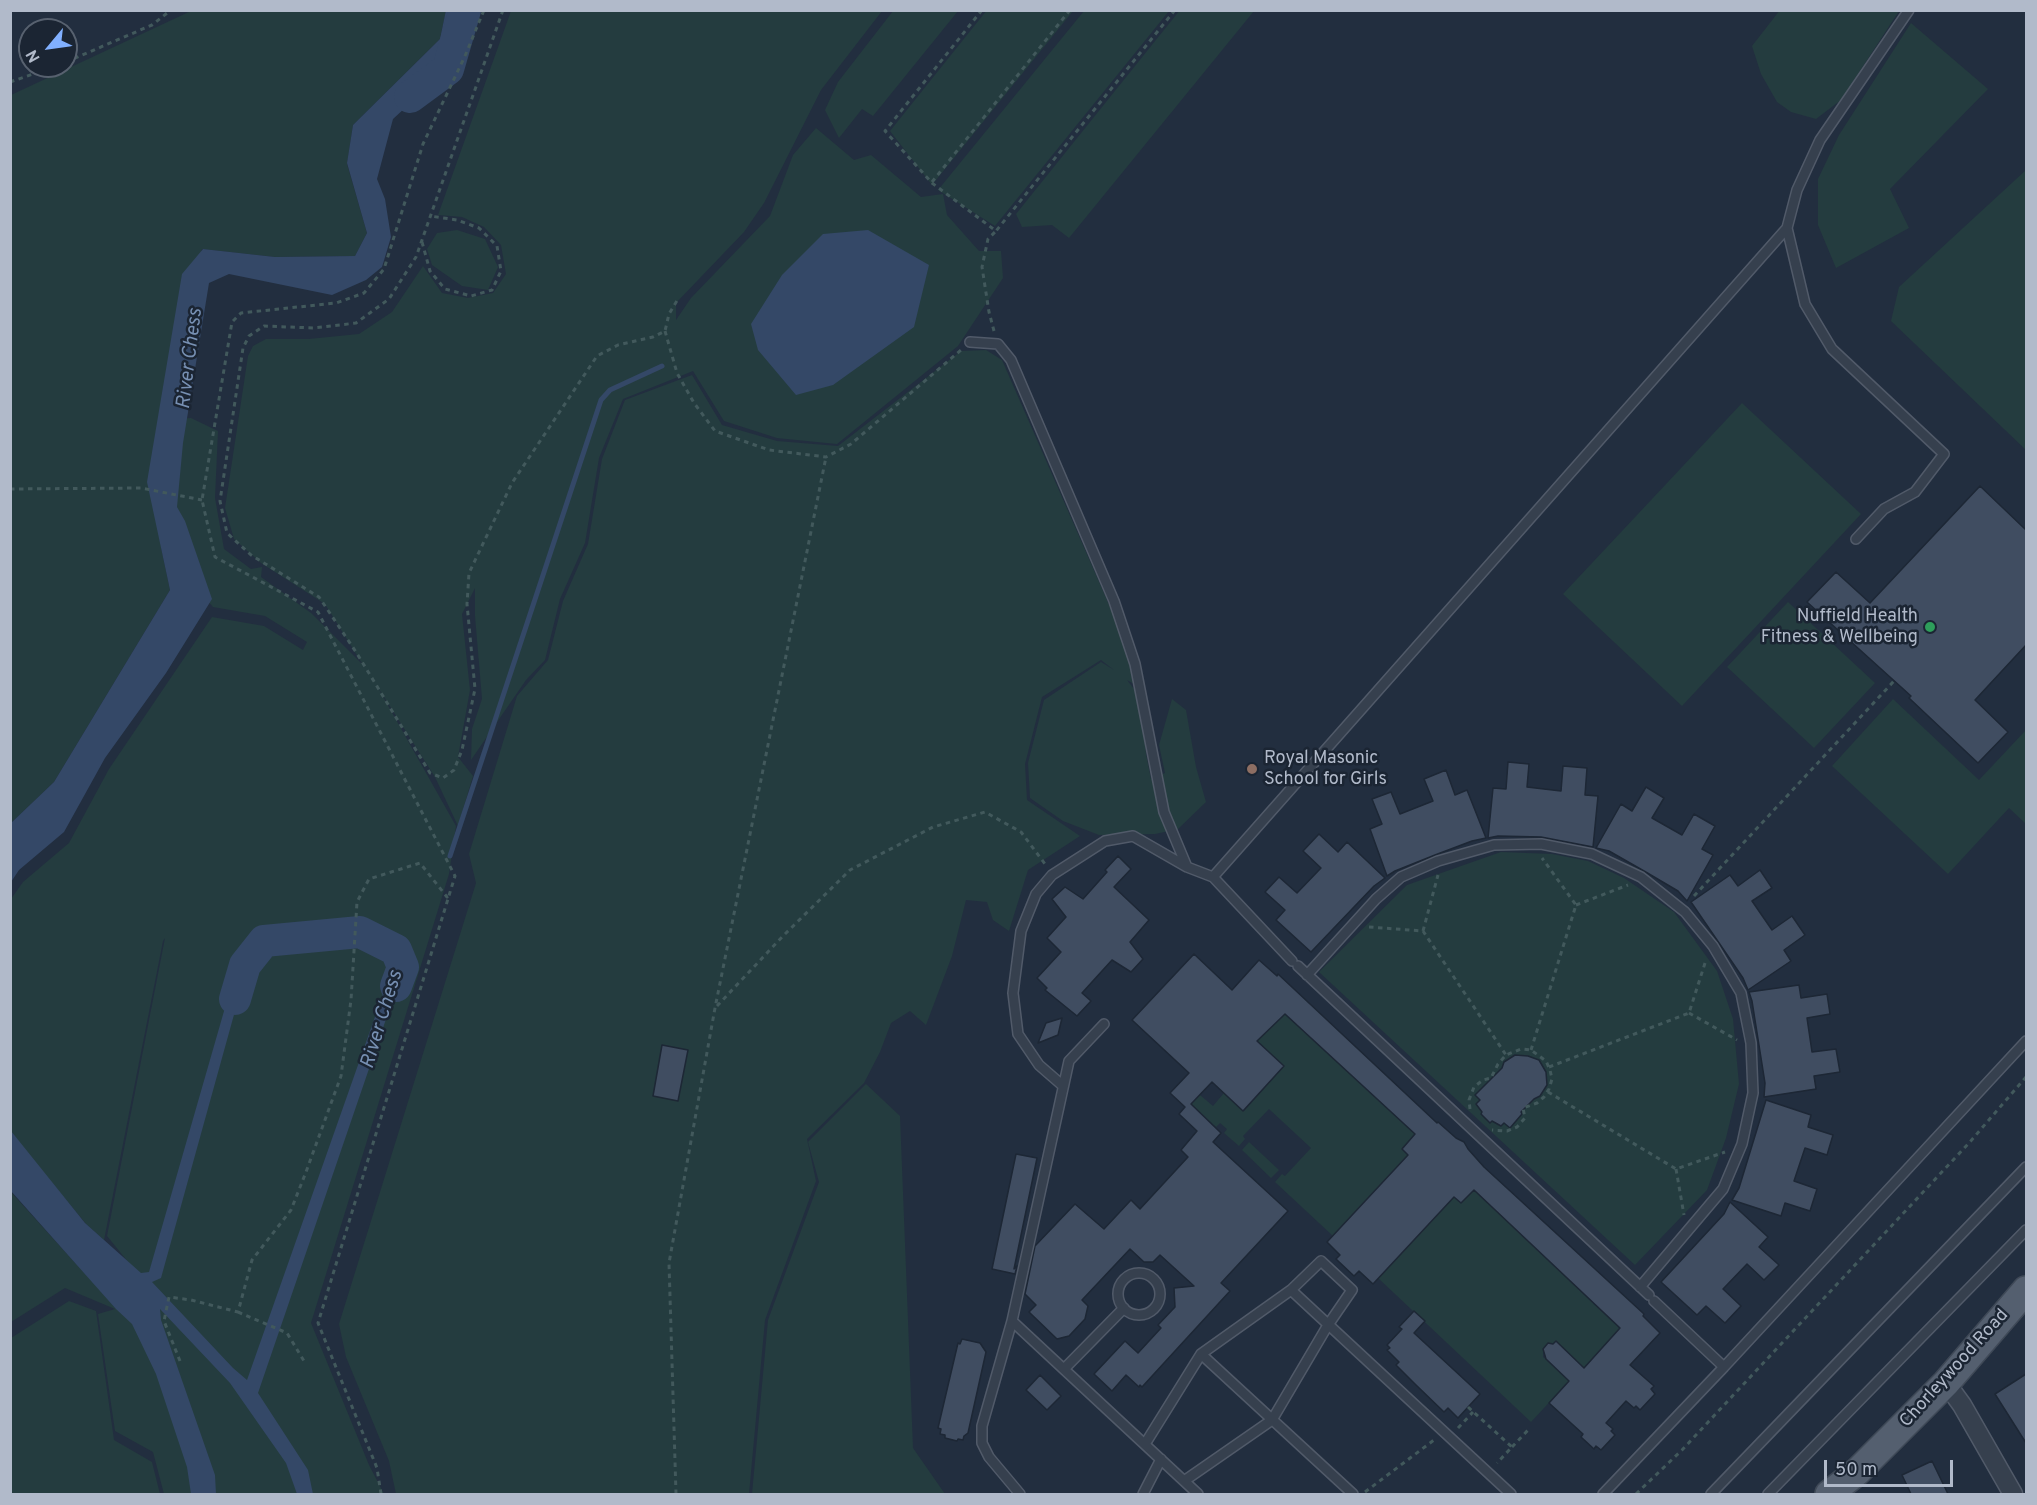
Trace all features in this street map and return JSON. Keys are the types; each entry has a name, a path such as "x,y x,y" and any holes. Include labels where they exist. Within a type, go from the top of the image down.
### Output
{"main road":[{"name":"Chorleywood Road","path":"1829,1494 1857,1472 1946,1383 2026,1290"}],"street":[{"path":"1946,1383 1962,1405 2013,1494"}],"lane":[{"path":"1213,877 1787,228 1797,190 1820,140 1909,10"},
{"path":"1787,228 1805,304 1832,349 1944,454 1915,492 1884,509 1856,539"},
{"path":"970,342 998,344 1011,360 1114,601 1135,664 1164,813 1187,867"},
{"path":"1062,1085 1039,1065 1018,1034 1013,993 1022,931 1036,894 1052,875 1105,841 1133,836 1187,867 1213,877 1295,964 1724,1367"},
{"path":"1307,975 1376,899 1401,877 1442,860 1494,845 1541,844 1592,854 1644,879 1685,912 1711,944 1742,993 1752,1048 1753,1093 1740,1147 1724,1189 1640,1287"},
{"path":"1020,1494 989,1457 982,1443 982,1426 1012,1321 1069,1061 1104,1024"},
{"path":"1604,1494 2026,1041"},
{"path":"1711,1494 2026,1167"},
{"path":"1768,1494 2026,1230"},
{"path":"1145,1444 1201,1354 1291,1290 1321,1261 1352,1290 1328,1325 1272,1420 1184,1481"},
{"path":"1138,1273 1152,1277 1159,1288 1155,1308 1136,1315 1124,1308 1118,1296 1121,1283 1138,1273"},
{"path":"1291,1290 1511,1494"},
{"path":"1064,1369 1124,1308"},
{"path":"1012,1321 1198,1494"},
{"path":"1201,1354 1353,1494"},
{"path":"1143,1494 1161,1459"}],"path":[{"path":"78,57 152,25 171,10"},
{"path":"381,1494 377,1468 318,1323 455,876 318,612 215,557 201,500 232,322 241,313 336,303 364,293 384,269 423,144 484,10"},
{"path":"503,10 416,257 389,299 356,323 314,328 264,326 249,336 243,348 220,501 227,533 251,555 319,597 356,652 430,773 443,778 454,770 462,750 475,689 467,604 469,573 512,483 597,356 618,345 653,337 665,331"},
{"path":"981,10 885,131 932,183 996,231"},
{"path":"932,183 1070,10"},
{"path":"998,344 989,312 982,267 988,239 1175,10"},
{"path":"422,241 430,271 445,290 471,296 492,290 501,271 496,246 479,228 456,220 430,216"},
{"path":"678,299 669,314 665,331 676,373 694,403 715,430 769,450 826,457 851,444 970,342"},
{"path":"676,1494 669,1263 715,1008 826,457"},
{"path":"10,489 141,488 201,500"},
{"path":"1694,896 1894,681"},
{"path":"715,1008 850,870 933,827 985,812 1021,832 1052,875"},
{"path":"1532,845 1576,905"},
{"path":"1442,860 1423,931 1506,1055"},
{"path":"238,1312 252,1260 291,1210 340,1076 351,1000 357,902 369,879 420,863 447,897 451,891"},
{"path":"1576,905 1644,879"},
{"path":"1531,1050 1576,905"},
{"path":"1353,925 1423,931"},
{"path":"1689,1013 1711,944"},
{"path":"1689,1013 1752,1048"},
{"path":"1549,1067 1689,1013"},
{"path":"1521,1049 1531,1050 1539,1054 1549,1067 1551,1079 1548,1092 1537,1103 1523,1108 1525,1118 1512,1130 1491,1130 1469,1107 1471,1095 1478,1083 1491,1078 1506,1055 1521,1049"},
{"path":"1636,1494 1682,1450 1961,1152 2026,1077"},
{"path":"1548,1092 1677,1169"},
{"path":"1473,1131 1482,1122"},
{"path":"1677,1169 1740,1147"},
{"path":"1677,1169 1687,1234"},
{"path":"180,1361 164,1321 169,1297 238,1312 287,1333 304,1360"},
{"path":"1468,1407 1512,1447"},
{"path":"1361,1494 1447,1435 1473,1412"},
{"path":"1488,1474 1529,1429"}],"green space":[{"path":"987,10 1073,11 932,185 890,131"},
{"path":"1180,10 1254,11 1069,238 1052,225 1022,227 1016,214"},
{"path":"1780,10 1899,11 1841,100 1816,119 1791,112 1777,102 1761,74 1752,46"},
{"path":"191,11 446,11 440,39 353,125 347,164 367,233 355,256 275,257 202,249 158,419 191,418 218,431 215,498 224,549 251,569 262,567 261,577 311,613 363,665 325,604 261,563 234,539 225,508 248,356 253,346 266,339 309,339 359,334 392,312 423,266 442,293 468,298 493,293 506,274 501,245 484,227 462,217 438,215 511,11 882,11 821,90 764,203 744,232 676,303 676,320 691,298 770,216 793,155 816,128 854,160 871,155 921,197 943,194 947,215 979,251 1001,251 1003,278 958,346 837,444 777,438 724,421 693,371 623,399 599,458 585,543 560,599 545,660 526,680 471,760 472,729 482,699 475,588 462,614 470,690 458,757 473,776 458,826 435,777 377,686 456,826 449,874 311,1323 369,1465 384,1494 164,1494 153,1452 115,1431 98,1314 115,1309 65,1288 11,1322 10,1191 116,1308 129,1263 107,1236 165,938 104,1240 87,1225 11,1134 11,899 23,882 69,843 109,769 212,617 264,626 303,650 307,642 265,616 213,607 161,547 170,590 54,782 11,823 11,95 47,78 78,78 78,64"},
{"path":"893,11 958,11 873,116 862,109 839,138 825,110 838,82"},
{"path":"1084,11 1169,11 995,226 938,190"},
{"path":"1911,23 1988,89 1890,189 1909,228 1836,268 1818,225 1818,179 1839,135"},
{"path":"2026,170 2026,450 1891,321 1899,287"},
{"path":"457,230 485,239 498,267 488,290 462,286 432,265 427,249 437,233"},
{"path":"986,350 1002,360 1114,616 1128,656 1134,684 1127,680 1142,699 1146,754 1151,779 1165,773 1159,745 1172,699 1186,710 1196,767 1206,802 1178,829 1155,834 1099,835 1063,821 1030,798 1028,763 1044,700 1101,662 1114,670 1101,660 1042,697 1025,764 1027,800 1080,836 1028,870 1009,931 993,920 987,902 966,900 952,956 926,1025 910,1011 891,1023 880,1052 864,1083 807,1139 816,1181 765,1320 749,1494 396,1494 389,1461 346,1357 339,1324 476,883 469,854 517,696 548,660 563,601 588,544 602,459 625,400 692,375 722,425 777,441 838,446 961,351"},
{"path":"1742,403 1861,514 1682,706 1563,594"},
{"path":"1788,602 1875,683 1814,748 1727,667"},
{"path":"1893,699 1979,780 2026,730 2026,824 2009,808 1948,874 1832,766"},
{"path":"1501,852 1552,854 1588,861 1624,878 1674,912 1717,971 1733,1019 1739,1084 1726,1138 1707,1190 1635,1265 1319,972 1407,885"},
{"path":"1278,1008 1415,1134 1402,1148 1408,1155 1333,1236 1275,1182 1282,1174 1285,1176 1311,1148 1269,1109 1243,1136 1245,1139 1239,1146 1224,1133 1227,1129 1220,1123 1216,1127 1191,1104 1200,1095 1213,1106 1224,1093 1244,1111 1284,1066 1241,1026"},
{"path":"866,1084 900,1116 913,1448 945,1494 752,1494 768,1320 819,1182 808,1142"},
{"path":"1249,1142 1279,1170 1271,1178 1242,1150"},
{"path":"1474,1190 1619,1329 1580,1372 1577,1361 1557,1342 1548,1344 1543,1349 1543,1357 1564,1376 1572,1378 1531,1422 1378,1278 1454,1197 1461,1203"},
{"path":"69,1301 96,1311 114,1440 152,1462 160,1494 11,1494 11,1338"}],"water":[{"path":"446,10 475,11 465,42 443,73 393,119 377,179 385,199 391,237 382,267 366,280 332,295 229,274 209,283 183,443 177,507 185,521 212,599 166,673 105,758 64,832 19,870 11,882 11,823 54,782 170,590 147,482 182,274 203,249 275,257 355,256 367,233 347,163 353,125 440,39"},
{"path":"868,230 929,265 914,327 833,385 796,395 758,350 751,324 782,275 823,234"},
{"path":"360,918 398,937 410,949 258,1393 308,1470 313,1494 297,1494 286,1463 230,1383 160,1309 161,1320 215,1475 216,1494 191,1494 187,1467 156,1374 132,1324 11,1191 11,1131 85,1223 141,1273 149,1272 241,952 260,928","holes":["358,928 390,945 395,960 247,1380 152,1282 161,1278 250,957 266,938"]}],"building":[{"name":"Nuffield Health Fitness & Wellbeing","path":"1980,486 2026,530 2026,645 1975,700 2008,732 1978,763 1909,698 1911,696 1807,602 1836,572 1870,603"},
{"path":"1508,762 1529,764 1527,787 1561,791 1563,766 1587,768 1585,795 1598,796 1593,847 1541,837 1498,836 1488,838 1493,788 1506,789"},
{"path":"1446,770 1455,795 1467,790 1486,838 1435,855 1387,876 1370,829 1382,824 1372,799 1391,792 1400,814 1433,801 1424,779"},
{"path":"1646,787 1664,798 1652,818 1682,835 1694,814 1715,826 1702,849 1713,855 1687,901 1678,891 1644,871 1609,851 1596,848 1621,804 1632,811"},
{"path":"1319,834 1338,852 1347,842 1385,878 1374,886 1311,952 1276,920 1285,910 1265,892 1279,877 1297,893 1321,868 1303,851"},
{"path":"1118,856 1131,869 1114,887 1149,920 1130,942 1143,959 1131,972 1112,960 1082,993 1091,1001 1077,1016 1045,990 1047,988 1037,978 1061,952 1047,938 1066,917 1052,899 1065,887 1083,899"},
{"path":"1760,870 1772,888 1752,901 1772,930 1792,916 1805,935 1784,950 1791,961 1748,990 1743,978 1691,902 1730,875 1738,886"},
{"path":"1194,954 1232,990 1259,960 1277,976 1278,974 1437,1123 1464,1142 1484,1167 1644,1314 1643,1316 1660,1333 1630,1365 1654,1386 1651,1389 1655,1394 1640,1410 1626,1401 1606,1423 1613,1429 1611,1431 1615,1435 1601,1450 1596,1446 1594,1449 1581,1437 1583,1434 1549,1403 1569,1381 1546,1359 1543,1349 1548,1343 1553,1344 1556,1341 1584,1368 1620,1328 1474,1190 1461,1203 1454,1197 1373,1284 1359,1271 1354,1276 1336,1259 1340,1255 1327,1242 1408,1155 1402,1149 1415,1134 1285,1014 1257,1041 1284,1066 1243,1111 1212,1082 1191,1104 1221,1133 1213,1142 1288,1211 1221,1283 1230,1291 1142,1387 1126,1375 1112,1391 1094,1374 1125,1341 1138,1353 1161,1328 1158,1325 1175,1307 1174,1288 1194,1286 1160,1255 1153,1262 1144,1262 1130,1249 1082,1300 1088,1306 1085,1319 1069,1336 1057,1339 1029,1312 1036,1305 1025,1294 1035,1246 1075,1204 1104,1229 1131,1200 1140,1209 1188,1157 1181,1150 1197,1131 1179,1114 1185,1107 1170,1093 1189,1073 1132,1020"},
{"path":"1799,985 1801,998 1827,994 1830,1014 1807,1018 1812,1052 1836,1049 1840,1072 1814,1076 1816,1089 1764,1097 1765,1083 1749,992"},
{"path":"1062,1018 1058,1035 1038,1043 1046,1023"},
{"path":"662,1045 688,1050 678,1101 653,1096"},
{"path":"1515,1055 1539,1060 1546,1072 1547,1085 1540,1096 1521,1112 1522,1114 1510,1128 1504,1123 1501,1126 1492,1121 1490,1123 1481,1114 1476,1104 1480,1100 1475,1095 1502,1068 1504,1062"},
{"path":"1766,1100 1811,1115 1808,1127 1833,1135 1827,1155 1805,1148 1794,1181 1817,1189 1810,1211 1785,1203 1781,1216 1732,1200 1739,1188"},
{"path":"1016,1154 1037,1158 1014,1269 1017,1266 1015,1274 992,1269"},
{"path":"1730,1202 1768,1237 1759,1247 1779,1265 1764,1280 1747,1264 1723,1289 1741,1306 1725,1323 1706,1306 1697,1315 1661,1282 1724,1214"},
{"path":"1414,1311 1425,1321 1414,1333 1480,1394 1458,1418 1448,1408 1444,1412 1396,1365 1399,1362 1387,1350 1390,1348 1387,1345 1402,1329 1399,1327"},
{"path":"962,1339 980,1343 986,1352 968,1433 963,1440 958,1439 957,1441 945,1438 945,1435 940,1434 941,1429 938,1428 958,1343 960,1344"},
{"path":"2026,1374 2026,1443 1995,1394"},
{"path":"1040,1375 1061,1396 1047,1410 1026,1390"},
{"path":"1932,1461 1948,1494 1911,1494 1902,1475"}],"waterway":[{"name":"River Chess","path":"410,97 448,69 465,10"},
{"path":"450,856 601,400 610,390 662,366"},
{"name":"River Chess","path":"235,999 245,965 264,941 360,932 396,950 403,967 396,986"}],"place":[{"name":"Nuffield Health Fitness & Wellbeing","path":"1930,627"},
{"name":"Royal Masonic School for Girls","path":"1252,769"}]}
